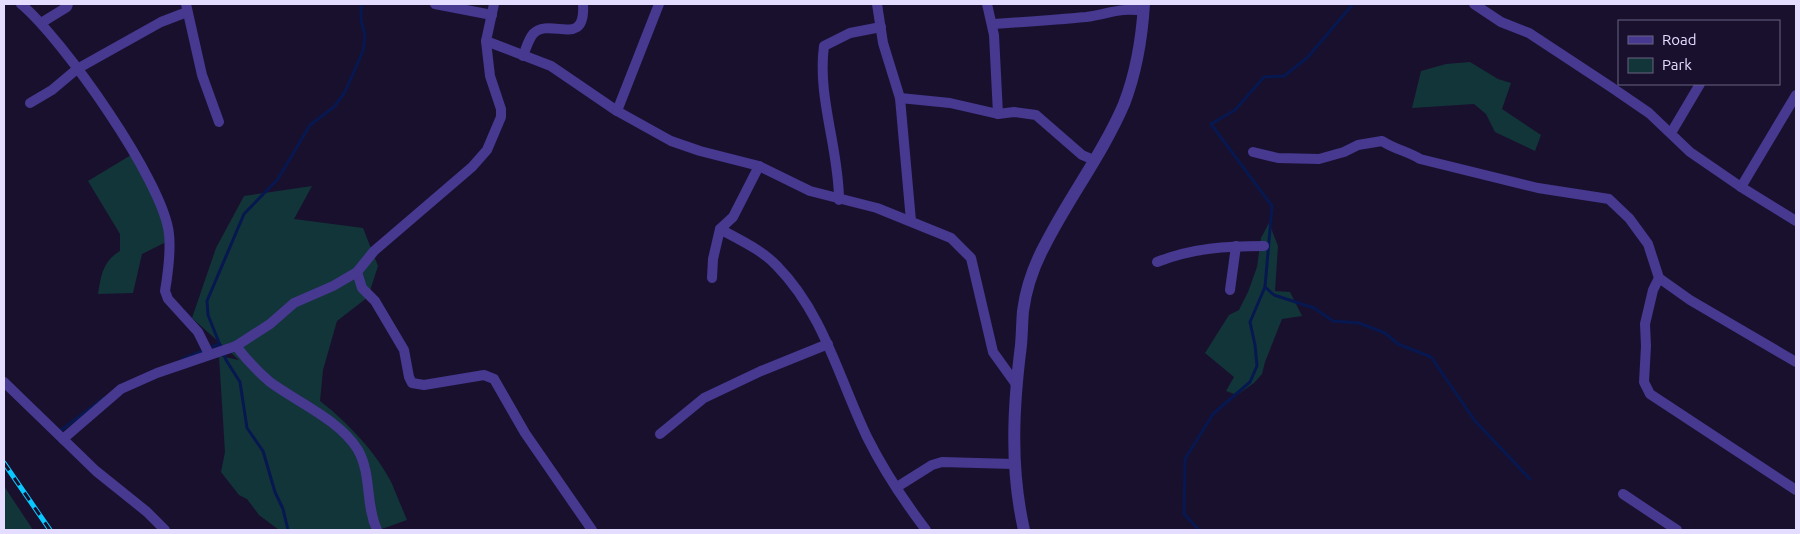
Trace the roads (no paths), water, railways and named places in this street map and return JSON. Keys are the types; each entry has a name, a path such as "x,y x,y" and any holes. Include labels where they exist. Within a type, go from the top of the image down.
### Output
{"street":[{"path":"21,4 41,24 108,111 150,182 161,207 169,234 166,291 168,299 198,332 209,354"},
{"path":"41,24 67,7 68,4"},
{"path":"436,4 492,14"},
{"path":"63,439 121,389 209,354 236,346 270,324 294,303 333,286 357,272 374,251 472,167 494,138 501,117 501,109 490,76 486,41 494,4"},
{"path":"523,56 533,34 540,29 568,30 578,26 583,20 583,4"},
{"path":"617,111 659,4"},
{"path":"877,4 883,43 900,98 911,221"},
{"path":"987,4 992,24 998,114"},
{"path":"1474,4 1500,22 1529,34 1558,51 1649,113 1690,152 1741,187 1796,221"},
{"path":"992,24 1086,16 1110,10 1144,7 1137,60 1130,87 1113,127 1045,244 1030,282 1023,310 1016,384 1013,464 1016,497 1024,530"},
{"path":"30,103 52,90 77,69 186,8 202,75 219,122"},
{"path":"839,200 836,157 824,85 824,46 850,33 881,27"},
{"path":"486,41 551,66 617,111 671,141 700,151 734,158 759,166 810,191 839,200 877,208 951,238 971,258 994,352 1016,384"},
{"path":"1671,132 1699,85"},
{"path":"1741,187 1796,95"},
{"path":"900,98 950,103 998,114 1014,112 1036,115 1082,155 1094,160"},
{"path":"1253,152 1278,158 1319,158 1344,152 1358,145 1382,141 1398,152 1410,153 1420,159 1546,190 1609,200 1629,218 1648,244 1659,278 1690,300 1796,362"},
{"path":"712,278 713,259 720,229 733,216 759,166"},
{"path":"720,229 750,246 776,265 813,314 828,344 867,436 886,472 926,530"},
{"path":"1230,290 1236,246"},
{"path":"1157,262 1198,249 1264,246"},
{"path":"357,272 362,288 376,301 404,350 408,377 412,383 424,386 484,375 494,379 525,433 592,530"},
{"path":"1659,278 1653,290 1645,324 1644,382 1650,394 1795,487"},
{"path":"660,434 704,398 761,371 828,344"},
{"path":"236,346 252,365 271,382 319,414 356,447 365,463 371,518 377,530"},
{"path":"4,382 118,491 147,512 165,530"},
{"path":"898,487 914,475 942,462 1013,464"},
{"path":"1623,494 1677,530"}],"waterway":[{"path":"288,530 283,509 275,492 263,451 247,428 240,382 226,360 208,315 207,301 244,214 278,179 310,125 334,107 345,92 363,51 365,35 361,20 361,4"},
{"path":"1199,530 1184,514 1185,459 1213,414 1250,382 1257,366 1250,322 1265,287 1272,206 1211,124 1235,110 1264,77 1284,76 1307,58 1353,4"},
{"path":"1265,287 1274,295 1314,308 1333,321 1359,323 1385,333 1398,344 1431,357 1475,421 1530,479"},
{"path":"183,359 219,344"},
{"path":"60,431 104,398"}],"railway":[{"path":"4,463 50,530"}]}
